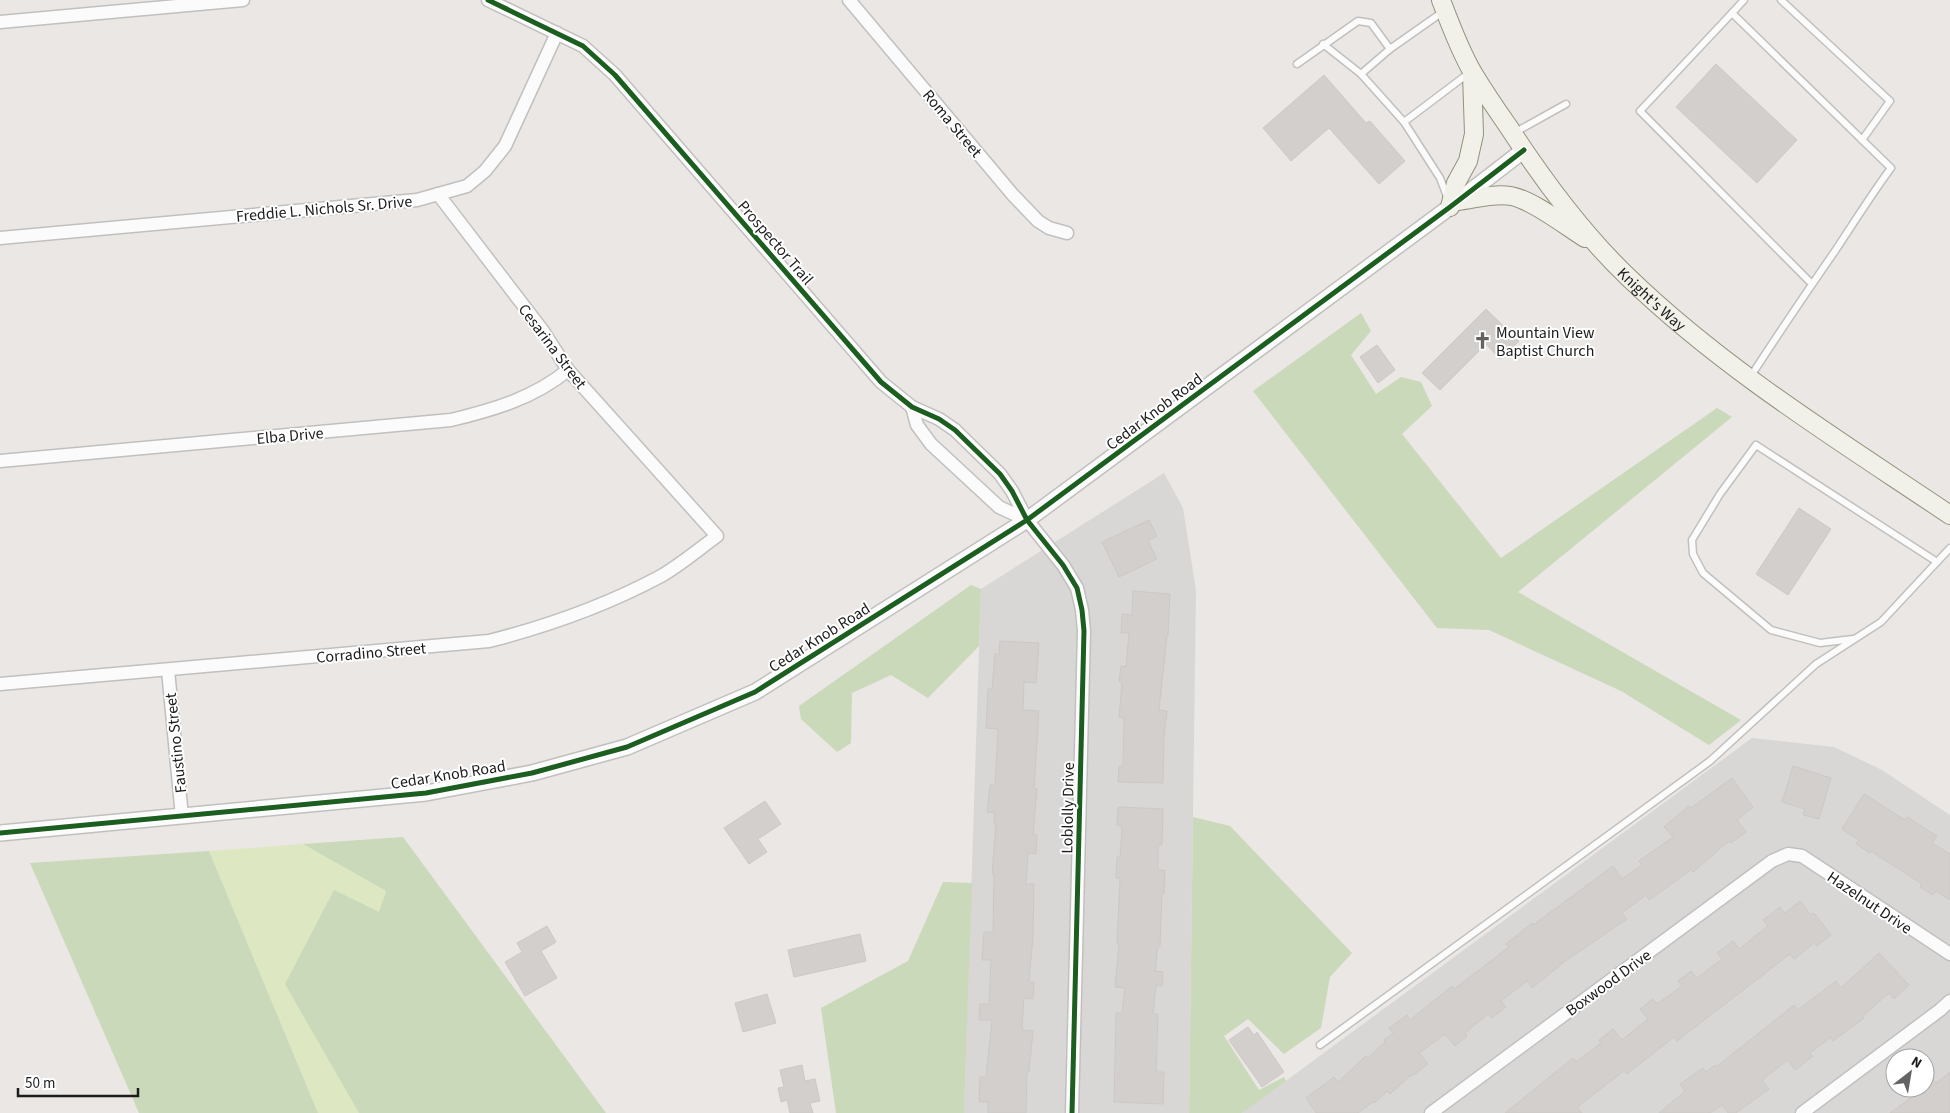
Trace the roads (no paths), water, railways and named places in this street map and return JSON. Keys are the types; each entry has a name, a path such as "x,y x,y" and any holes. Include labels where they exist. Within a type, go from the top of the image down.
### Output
{"main road":[{"name":"Knight's Way","path":"1443,5 1472,71 1512,134 1556,195 1596,244 1628,277 1673,318 1790,407 1950,515"},
{"path":"1472,71 1474,134 1468,161 1456,183 1454,204 1495,196 1510,196 1525,200 1596,244"}],"street":[{"path":"0,22 243,0"},
{"name":"Prospector Trail","path":"488,0 583,46 615,75 881,382 912,407 939,419 955,430 985,458 1000,474 1027,520"},
{"name":"Roma Street","path":"849,0 1013,195 1038,221 1048,228 1067,233"},
{"name":"Freddie L. Nichols Sr. Drive","path":"0,238 417,200 467,186 485,171 505,146 557,33"},
{"name":"Cedar Knob Road","path":"0,833 426,793 532,773 627,747 755,692 1027,520 1454,204 1524,150"},
{"name":"Cesarina Street","path":"438,194 543,332 568,370 717,536"},
{"name":"Elba Drive","path":"0,461 451,420 489,411 528,396 556,380 568,370"},
{"name":"Prospector Trail","path":"912,407 917,425 932,444 998,507 1027,520"},
{"name":"Loblolly Drive","path":"1027,520 1063,565 1076,588 1082,610 1084,630 1072,1113"},
{"name":"Corradino Street","path":"0,684 489,641 531,631 614,598 662,575 717,536"},
{"name":"Faustino Street","path":"168,670 182,817"},
{"name":"Hazelnut Drive","path":"1788,854 1802,856 1950,954"},
{"name":"Boxwood Drive","path":"1430,1113 1772,861 1788,854"},
{"path":"1802,1113 1950,1001"}],"lane":[{"path":"1744,0 1640,111 1812,284"},
{"path":"1781,0 1890,101 1862,140"},
{"path":"1361,74 1443,5"},
{"path":"1732,13 1890,168 1750,377"},
{"path":"1297,64 1358,21 1371,23 1390,49"},
{"path":"1323,44 1361,74 1404,122 1440,178 1454,204"},
{"path":"1404,122 1472,71"},
{"path":"1512,134 1566,104"},
{"path":"1856,638 1820,643 1772,630 1703,573 1693,554 1692,540 1720,494 1756,445 1937,562"},
{"path":"1320,1045 1710,761 1816,664 1881,622 1950,548"}],"place":[{"name":"Mountain View Baptist Church","path":"1482,341"}]}
